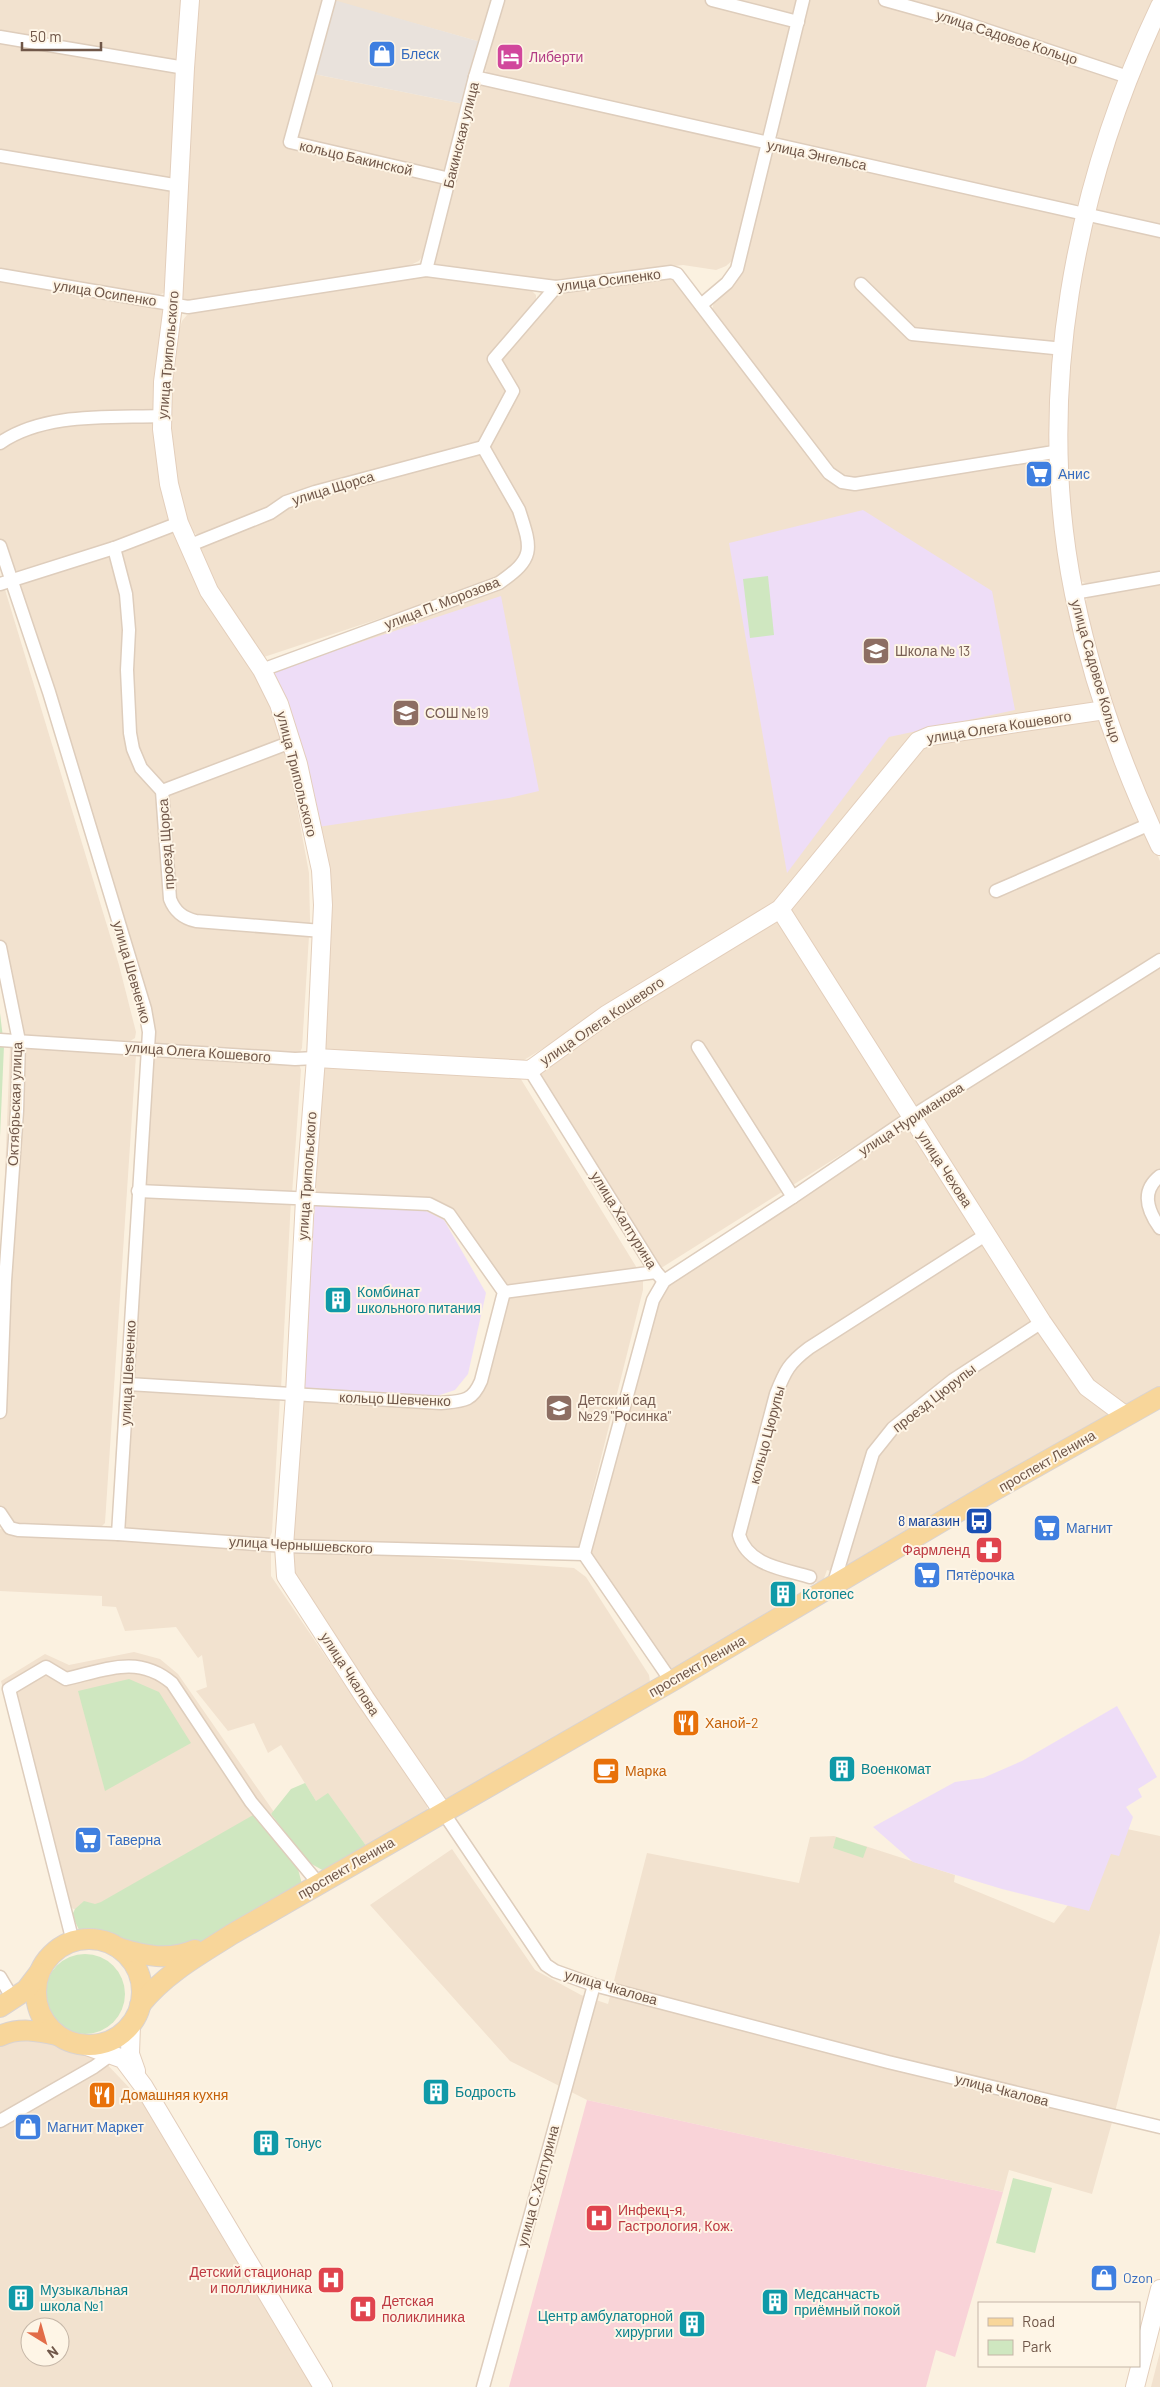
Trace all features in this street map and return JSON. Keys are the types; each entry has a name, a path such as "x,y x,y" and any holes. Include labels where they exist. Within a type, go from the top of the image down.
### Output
{"main road":[{"name":"проспект Ленина","path":"140,2005 162,1980 176,1969 234,1933 1160,1397"},
{"name":"проспект Ленина","path":"117,1948 154,1958 173,1956 192,1951 234,1933"},
{"path":"6,2003 26,1990 40,1971 54,1953 73,1942 96,1940 117,1948 133,1963 138,1972 142,1994 140,2005 131,2024 112,2039 87,2046 66,2040 57,2035 47,2025 40,2013 36,1999 36,1985 40,1971"},
{"path":"0,2036 9,2032 31,2030 57,2035"}],"street":[{"name":"улица Трипольского","path":"190,0 173,305 164,372 162,416 169,484 179,523 209,591 262,670 279,704 298,764 321,870 323,905 316,1058 305,1199 295,1395 284,1546"},
{"name":"кольцо Бакинской","path":"329,0 290,142 450,179"},
{"name":"Бакинская улица","path":"426,270 475,77 498,0"},
{"path":"712,0 798,22"},
{"path":"701,305 727,283 737,269 803,0"},
{"name":"улица Садовое Кольцо","path":"885,0 953,19 1128,77"},
{"name":"улица Садовое Кольцо","path":"1160,6 1128,77 1104,144 1085,214 1072,278 1064,349 1060,451 1064,515 1074,593 1088,652 1106,710 1160,846"},
{"path":"0,37 185,68"},
{"name":"улица Энгельса","path":"475,77 1160,231"},
{"path":"0,156 180,186"},
{"name":"улица Осипенко","path":"0,276 188,307 426,270 556,287 671,272 678,274 829,473 842,482 854,484 1060,451"},
{"path":"861,284 912,334 1064,349"},
{"path":"483,447 513,391 494,359 556,287"},
{"path":"0,443 12,434 70,419 162,416"},
{"name":"улица Щорса","path":"188,546 270,513 286,502 315,492 483,447"},
{"name":"улица П. Морозова","path":"262,670 499,583 515,572 526,560 530,550 519,510 483,447"},
{"path":"0,584 114,548 179,523"},
{"name":"улица Шевченко","path":"0,546 50,692 144,1009 149,1032 118,1534"},
{"name":"проезд Щорса","path":"114,548 126,594 130,733 133,750 141,768 162,791 170,899 179,914 196,921 322,931"},
{"path":"1074,593 1160,578"},
{"name":"улица Олега Кошевого","path":"0,1040 148,1048 295,1059 316,1058 530,1070 606,1015 780,909 918,741 930,736 1106,710"},
{"path":"162,791 291,742"},
{"path":"996,891 1150,824"},
{"name":"улица Чехова","path":"780,909 1042,1322 1087,1386 1126,1416"},
{"name":"Октябрьская улица","path":"0,946 19,1041 17,1111 5,1281 0,1412"},
{"name":"улица Нуриманова","path":"660,1276 793,1198 911,1117 1160,960"},
{"path":"698,1047 793,1198"},
{"name":"улица Халтурина","path":"530,1070 660,1276 584,1554"},
{"path":"1160,1176 1151,1183 1149,1189 1150,1215 1160,1228"},
{"path":"138,1191 429,1204 449,1214 504,1292 660,1276"},
{"name":"кольцо Цюрупы","path":"810,1577 769,1566 754,1558 742,1546 739,1536 776,1394 783,1377 792,1360 809,1348 987,1234"},
{"name":"кольцо Шевченко","path":"128,1384 441,1403 463,1401 476,1394 481,1381 504,1292"},
{"name":"проезд Цюрупы","path":"832,1586 874,1452 892,1428 953,1380 1042,1322"},
{"name":"улица Чернышевского","path":"0,1513 10,1528 18,1530 118,1534 284,1546 584,1554"},
{"name":"улица Чкалова","path":"284,1546 286,1576 365,1698 546,1965 555,1971 594,1985 888,2062 1160,2127"},
{"path":"584,1554 667,1674"},
{"path":"73,1942 9,1689 46,1667 66,1679 119,1666 148,1668 162,1675 172,1683 251,1802 319,1884"},
{"path":"0,1977 6,2003"},
{"name":"улица С.Халтурина","path":"483,2387 594,1985"},
{"path":"131,2024 130,2054 133,2065 144,2087 323,2387"},
{"path":"87,2046 123,2059 144,2087"},
{"path":"0,2121 94,2067 112,2054"},
{"path":"1135,2387 1160,2289"}],"shaded area":[{"path":"0,0 187,0 181,62 0,33"},
{"path":"194,0 493,0 481,42 334,1 314,74 463,104 424,254 419,261 408,266 192,301 186,300 181,296"},
{"path":"334,0 481,42 463,104 314,74"},
{"path":"502,0 800,0 766,132 760,136 487,73 483,66"},
{"path":"808,0 1158,0 1080,204 1073,205 779,139 776,134"},
{"path":"1160,19 1160,226 1095,208 1103,169"},
{"path":"0,39 179,70 175,180 0,153"},
{"path":"481,84 758,148 760,150 734,259 726,266 716,270 683,265 550,280 434,263"},
{"path":"774,151 1071,217 1076,220 1052,443 1044,447 861,478 844,476 835,470 712,311 714,301 730,288 771,152"},
{"path":"0,159 172,188 166,292 156,296 0,271"},
{"path":"1096,223 1160,237 1160,573 1089,585 1081,581 1077,573 1068,493 1066,429 1073,323 1090,227"},
{"path":"435,276 531,290 536,295 536,302 489,360 509,391 479,441 270,509 201,536 189,531 167,438 171,355 182,321 187,315 193,312 317,294 382,281"},
{"path":"667,277 673,280 823,474 840,487 1046,459 1052,463 1093,701 1091,704 927,732 775,907 524,1060 321,1052 317,872 270,673 518,575 532,559 535,549 522,507 487,447 517,392 498,360 557,295 564,292"},
{"path":"0,280 166,308 156,411 69,416 0,439"},
{"path":"154,419 172,520 113,545 13,573 0,551 0,447 15,437 71,423"},
{"path":"481,452 515,507 522,542 522,553 519,561 490,582 264,657 212,588 198,551 200,547 288,505"},
{"name":"Школа № 13","path":"863,510 992,591 1015,710 889,737 787,873 729,543"},
{"path":"174,528 263,690 281,735 289,764 309,873 310,920 302,1048 299,1054 156,1046 143,1035 126,963 12,588 12,582"},
{"path":"3,583 119,965 136,1032 135,1038 130,1041 17,1035 10,1028 0,979 0,584"},
{"path":"1160,583 1160,829 1133,765 1103,679 1084,603 1089,596"},
{"name":"СОШ №19","path":"501,596 539,791 509,798 318,827 304,755 273,671"},
{"path":"1099,718 1160,861 1160,952 922,1104 914,1105 791,917 789,906 916,747"},
{"path":"778,918 900,1114 896,1120 658,1270 532,1071"},
{"path":"1160,966 1160,1391 1128,1410 1087,1386 922,1121 928,1113"},
{"path":"10,1046 136,1055 105,1523 99,1529 4,1523 0,1520 0,1301"},
{"path":"142,1054 299,1064 301,1070 292,1194 142,1185"},
{"path":"310,1065 519,1076 640,1273 643,1281 643,1290 578,1550 288,1540 289,1399 462,1400 478,1379 498,1299 496,1288 452,1211 302,1193"},
{"path":"905,1128 915,1133 1067,1375 1080,1391 1105,1411 1108,1417 1009,1478 999,1476 959,1499 954,1509 841,1575 827,1570 822,1584 794,1575 782,1608 670,1673 591,1553 651,1295"},
{"path":"133,1190 291,1200 281,1389 122,1381"},
{"path":"315,1203 424,1210 444,1220 486,1293 468,1374 455,1390 437,1396 303,1389"},
{"path":"122,1389 280,1397 272,1532 270,1537 267,1539 120,1530 114,1526 112,1520 119,1394"},
{"path":"0,1529 265,1546 271,1552 271,1576 427,1806 428,1812 367,1847 328,1794 316,1801 281,1745 268,1753 254,1723 228,1731 196,1691 207,1687 202,1655 198,1658 176,1627 125,1631 116,1607 102,1606 102,1596 0,1591"},
{"path":"292,1548 574,1568 586,1577 649,1675 649,1685 446,1803 281,1559"},
{"path":"134,1652 160,1659 178,1674 274,1812 93,1918 57,1901 1,1681 45,1654 69,1665"},
{"path":"1117,1706 1157,1777 1138,1789 1142,1797 1126,1807 1133,1817 1119,1856 1111,1854 1089,1911 1002,1889 913,1862 873,1827 955,1782 983,1778 1022,1761"},
{"path":"1127,1829 1160,1836 1160,1933 1116,2108 1092,2194 1009,2170 1003,2192 587,2100 510,2061 370,1905 452,1849 535,1970 581,1995 608,2004 647,1853 799,1883 810,1837 834,1836 955,1875 954,1882 1054,1923"},
{"path":"8,2038 44,2040 100,2057 141,2100 314,2387 0,2387 0,2042"},
{"path":"587,2100 1003,2192 955,2357 936,2350 926,2387 509,2387"},
{"path":"1160,2352 1160,2387 1151,2387"}],"green space":[{"path":"768,576 774,635 750,638 743,579"},
{"path":"0,1013 4,1046 0,1137"},
{"path":"129,1679 159,1692 191,1743 105,1791 78,1691"},
{"path":"305,1783 316,1801 328,1793 367,1847 324,1871 308,1862 271,1814 291,1789"},
{"path":"255,1814 298,1869 302,1884 190,1948 133,1948 111,1932 80,1932 72,1915 75,1909 84,1901 95,1904 101,1902"},
{"path":"836,1837 867,1847 863,1858 833,1848"},
{"path":"85,1954 100,1957 113,1966 122,1979 125,1994 122,2009 113,2022 100,2031 85,2034 70,2031 57,2022 48,2009 45,1994 48,1979 57,1966 70,1957"},
{"path":"1013,2178 1052,2188 1035,2253 996,2243"}],"place":[{"name":"Блеск","path":"382,54"},
{"name":"Либерти","path":"510,57"},
{"name":"Анис","path":"1039,474"},
{"name":"Школа № 13","path":"876,651"},
{"name":"СОШ №19","path":"406,713"},
{"name":"Комбинат школьного питания","path":"338,1300"},
{"name":"Детский сад №29 \"Росинка\"","path":"559,1408"},
{"name":"8 магазин","path":"979,1521"},
{"name":"Магнит","path":"1047,1528"},
{"name":"Фармленд","path":"989,1550"},
{"name":"Пятёрочка","path":"927,1575"},
{"name":"Котопес","path":"783,1594"},
{"name":"Ханой-2","path":"686,1723"},
{"name":"Военкомат","path":"842,1769"},
{"name":"Марка","path":"606,1771"},
{"name":"Таверна","path":"88,1840"},
{"name":"Бодрость","path":"436,2092"},
{"name":"Домашняя кухня","path":"102,2095"},
{"name":"Магнит Маркет","path":"28,2127"},
{"name":"Тонус","path":"266,2143"},
{"name":"Инфекц-я, Гастрология, Кож.","path":"599,2218"},
{"name":"Ozon","path":"1104,2278"},
{"name":"Детский стационар и полликлиника","path":"331,2280"},
{"name":"Музыкальная школа №1","path":"21,2298"},
{"name":"Медсанчасть приёмный покой","path":"775,2302"},
{"name":"Детская поликлиника","path":"363,2309"},
{"name":"Центр амбулаторной хирургии","path":"692,2324"}]}
